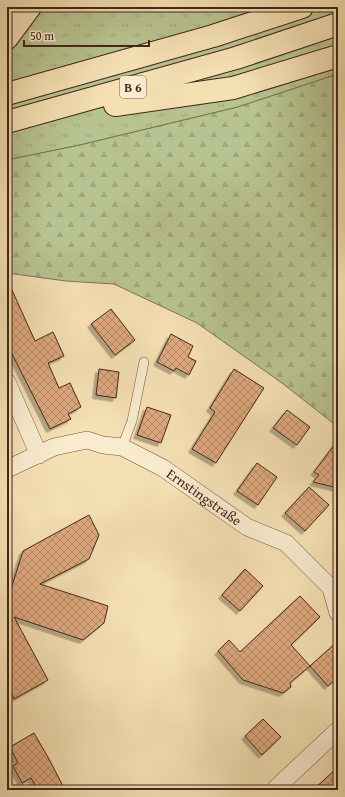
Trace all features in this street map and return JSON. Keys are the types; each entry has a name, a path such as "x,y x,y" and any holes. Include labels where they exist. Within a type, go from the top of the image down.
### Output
{"highway":[{"path":"7,38 30,7"},
{"name":"B 6","path":"7,94 213,36 302,7"},
{"name":"B 6","path":"7,122 236,58 338,24"},
{"path":"30,116 233,88 338,56"}],"street":[{"path":"7,382 39,454"},
{"name":"Ernstingstraße","path":"7,469 54,447 87,440 103,445 122,447 163,468 247,527 286,543 331,588 338,613"},
{"path":"274,790 338,730"}],"lane":[{"path":"122,447 132,421 144,362"}],"green space":[{"path":"7,7 338,7 338,74 238,107 80,145 7,160"},
{"path":"338,74 338,427 282,383 197,323 114,284 66,281 7,273 7,160 80,145 238,107"}],"building":[{"path":"7,279 35,341 53,332 64,356 48,363 59,388 70,383 81,407 68,414 71,419 50,429 7,344"},
{"path":"111,309 135,340 115,355 91,324"},
{"path":"171,334 193,346 188,357 196,361 189,375 176,368 174,371 157,362"},
{"path":"99,369 119,372 116,398 96,395"},
{"path":"234,369 264,388 216,463 192,449 215,412 210,408"},
{"path":"147,407 171,415 161,443 137,435"},
{"path":"287,410 310,427 297,445 273,428"},
{"path":"338,440 338,488 313,482 319,475 314,472"},
{"path":"257,463 277,477 258,505 237,491"},
{"path":"309,487 329,505 305,531 285,513"},
{"path":"89,515 99,535 89,559 40,584 108,606 104,623 83,640 14,617 48,680 14,699 7,683 7,591 11,589 23,551"},
{"path":"245,569 263,586 240,611 222,595"},
{"path":"300,596 320,617 291,645 310,666 290,683 291,687 283,693 243,680 218,651 229,640 240,652"},
{"path":"338,641 338,677 328,686 310,666"},
{"path":"263,719 281,737 262,755 245,736"},
{"path":"34,733 65,790 38,790 31,778 22,783 13,766 18,763 10,747"},
{"path":"338,767 338,790 313,790"}]}
